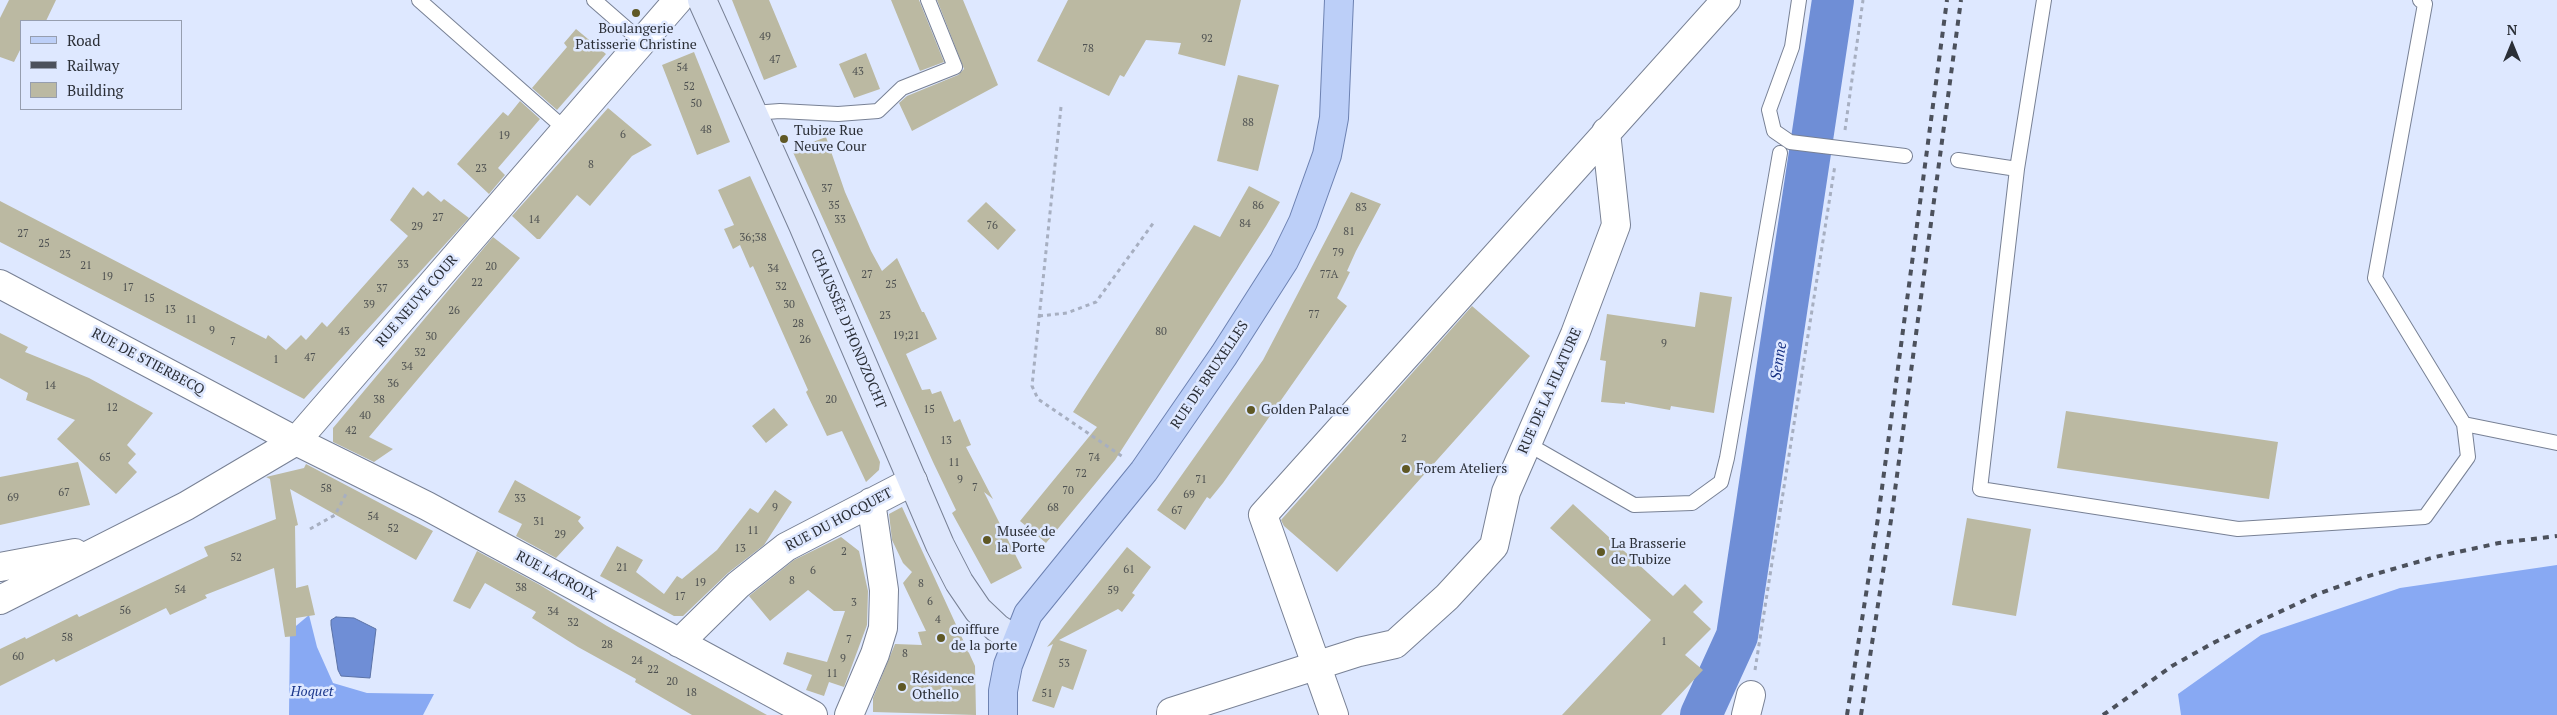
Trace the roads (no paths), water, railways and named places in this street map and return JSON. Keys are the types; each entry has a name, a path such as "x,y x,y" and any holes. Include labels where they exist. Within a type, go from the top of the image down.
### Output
{"main road":[{"name":"CHAUSSÉE D'HONDZOCHT","path":"702,0 959,582 978,610 997,628 1016,641"},
{"name":"RUE DE BRUXELLES","path":"1003,715 1003,691 1008,665 1028,614 1144,471 1224,355 1284,260 1303,222 1327,155 1334,118 1340,0"}],"street":[{"name":"RUE NEUVE COUR","path":"0,600 186,506 296,441 678,0"},
{"path":"1334,715 1318,665 1263,515 1726,0"},
{"name":"RUE DE LA FILATURE","path":"1171,715 1171,712 1318,665 1395,644 1447,597 1494,546 1506,492 1575,334 1616,225 1606,132"},
{"name":"RUE DE STIERBECQ","path":"0,284 296,441"},
{"name":"RUE LACROIX","path":"296,441 427,506 813,715"},
{"name":"RUE DU HOCQUET","path":"679,642 738,585 786,547 913,481"},
{"path":"850,715 875,654 883,628 884,590 871,502"},
{"name":"RUE NEUVE COUR","path":"0,567 111,545"}],"lane":[{"path":"419,0 565,129"},
{"path":"594,0 641,41"},
{"path":"753,113 780,111 838,114 878,111 902,88 955,67 928,0"},
{"path":"1799,0 1792,47 1769,110 1774,131 1790,142 1905,156"},
{"path":"2044,0 2017,168 1980,489 2238,529 2425,518 2468,457 2464,424 2375,278 2425,4 2420,0"},
{"path":"1526,443 1634,506 1692,503 1721,482 1728,458 1780,153"},
{"path":"1958,160 2017,168"},
{"path":"2464,424 2557,443"}],"waterway":[{"name":"Senne","path":"1701,715 1737,636 1833,0"}],"railway":[{"path":"1847,715 1878,518 1947,0"},
{"path":"1861,715 1891,520 1961,0"},
{"path":"2103,715 2172,666 2213,643 2318,594 2365,577 2435,557 2499,543 2557,536"}],"place":[{"name":"Boulangerie Patisserie Christine","path":"636,13"},
{"name":"Tubize Rue Neuve Cour","path":"784,139"},
{"name":"Golden Palace","path":"1251,410"},
{"name":"Forem Ateliers","path":"1406,469"},
{"name":"Musée de la Porte","path":"987,540"},
{"name":"La Brasserie de Tubize","path":"1601,552"},
{"name":"coiffure de la porte","path":"941,638"},
{"name":"Résidence Othello","path":"902,687"}],"park label":[{"name":"Hoquet","path":"312,692"}]}
